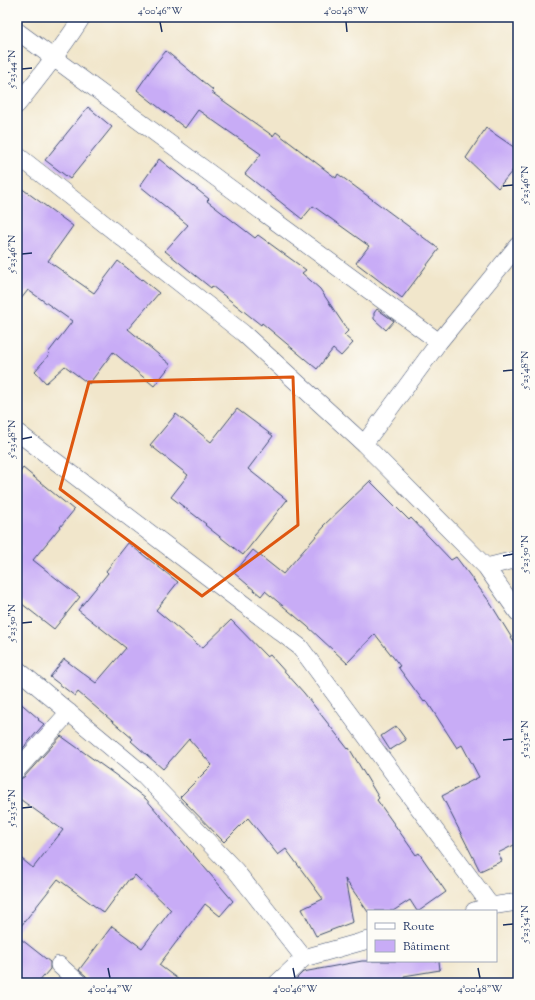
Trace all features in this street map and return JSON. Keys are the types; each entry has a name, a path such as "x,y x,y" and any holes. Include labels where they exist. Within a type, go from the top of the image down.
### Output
{"street":[{"path":"17,105 54,58 76,28 82,17"},
{"path":"17,31 439,342"},
{"path":"17,155 243,333 364,444 486,567 518,612"},
{"path":"364,444 439,342 518,244"},
{"path":"20,441 300,647 491,906"},
{"path":"486,567 518,559"},
{"path":"17,669 144,775 236,871 304,958"},
{"path":"17,770 69,712"},
{"path":"477,910 491,906 518,902"},
{"path":"277,983 304,958 367,940"},
{"path":"59,965 79,983"}],"highlighted area":[{"path":"293,377 298,525 202,596 60,489 89,382"}],"building":[{"path":"166,51 213,90 211,92 273,136 276,132 336,178 338,174 439,249 402,298 356,263 369,246 313,206 302,219 245,174 261,154 198,110 185,128 137,90"},
{"path":"88,107 112,127 70,179 45,160"},
{"path":"486,128 518,150 518,164 498,188 466,158"},
{"path":"159,159 209,199 207,201 255,238 258,235 306,270 302,273 320,289 348,331 344,335 353,343 341,356 333,349 317,369 262,323 261,325 212,286 211,288 165,251 188,225 140,186"},
{"path":"17,185 73,226 48,261 94,293 118,261 159,293 128,329 171,365 154,386 113,352 89,384 65,366 46,383 35,371 50,354 48,353 72,321 28,290 17,304"},
{"path":"377,309 394,321 386,330 374,319 374,313"},
{"path":"237,409 273,436 248,469 287,500 243,555 171,497 188,475 150,445 176,414 211,442"},
{"path":"23,468 74,510 33,560 80,597 54,629 17,600 17,476"},
{"path":"370,481 409,520 411,518 451,560 456,557 489,601 518,648 518,843 498,853 502,861 480,871 442,796 479,777 462,745 457,748 426,700 424,702 398,667 400,666 375,634 347,663 307,626 265,591 261,596 234,573 253,550 283,574 324,527 323,526"},
{"path":"128,543 178,582 156,610 202,648 231,620 267,657 270,655 304,693 348,749 349,748 379,798 377,800 416,855 419,853 446,892 420,910 416,910 410,900 395,910 367,911 345,879 353,922 316,936 302,909 323,899 286,849 278,855 248,818 224,842 180,797 212,765 189,739 163,769 131,741 133,739 78,692 75,696 50,677 64,659 96,683 126,648 78,610 108,573 106,571"},
{"path":"17,700 44,724 17,755"},
{"path":"396,726 406,740 390,750 381,736"},
{"path":"61,736 117,776 146,799 233,901 220,916 205,904 159,965 183,983 89,983 86,976 79,970 112,926 142,948 171,910 135,875 131,880 129,879 104,913 58,879 17,931 17,855 33,868 63,830 17,797 17,780 24,777"},
{"path":"17,936 50,962 50,969 38,983 17,983"},
{"path":"362,961 439,962 440,970 404,976 405,983 292,983 303,972"}]}
